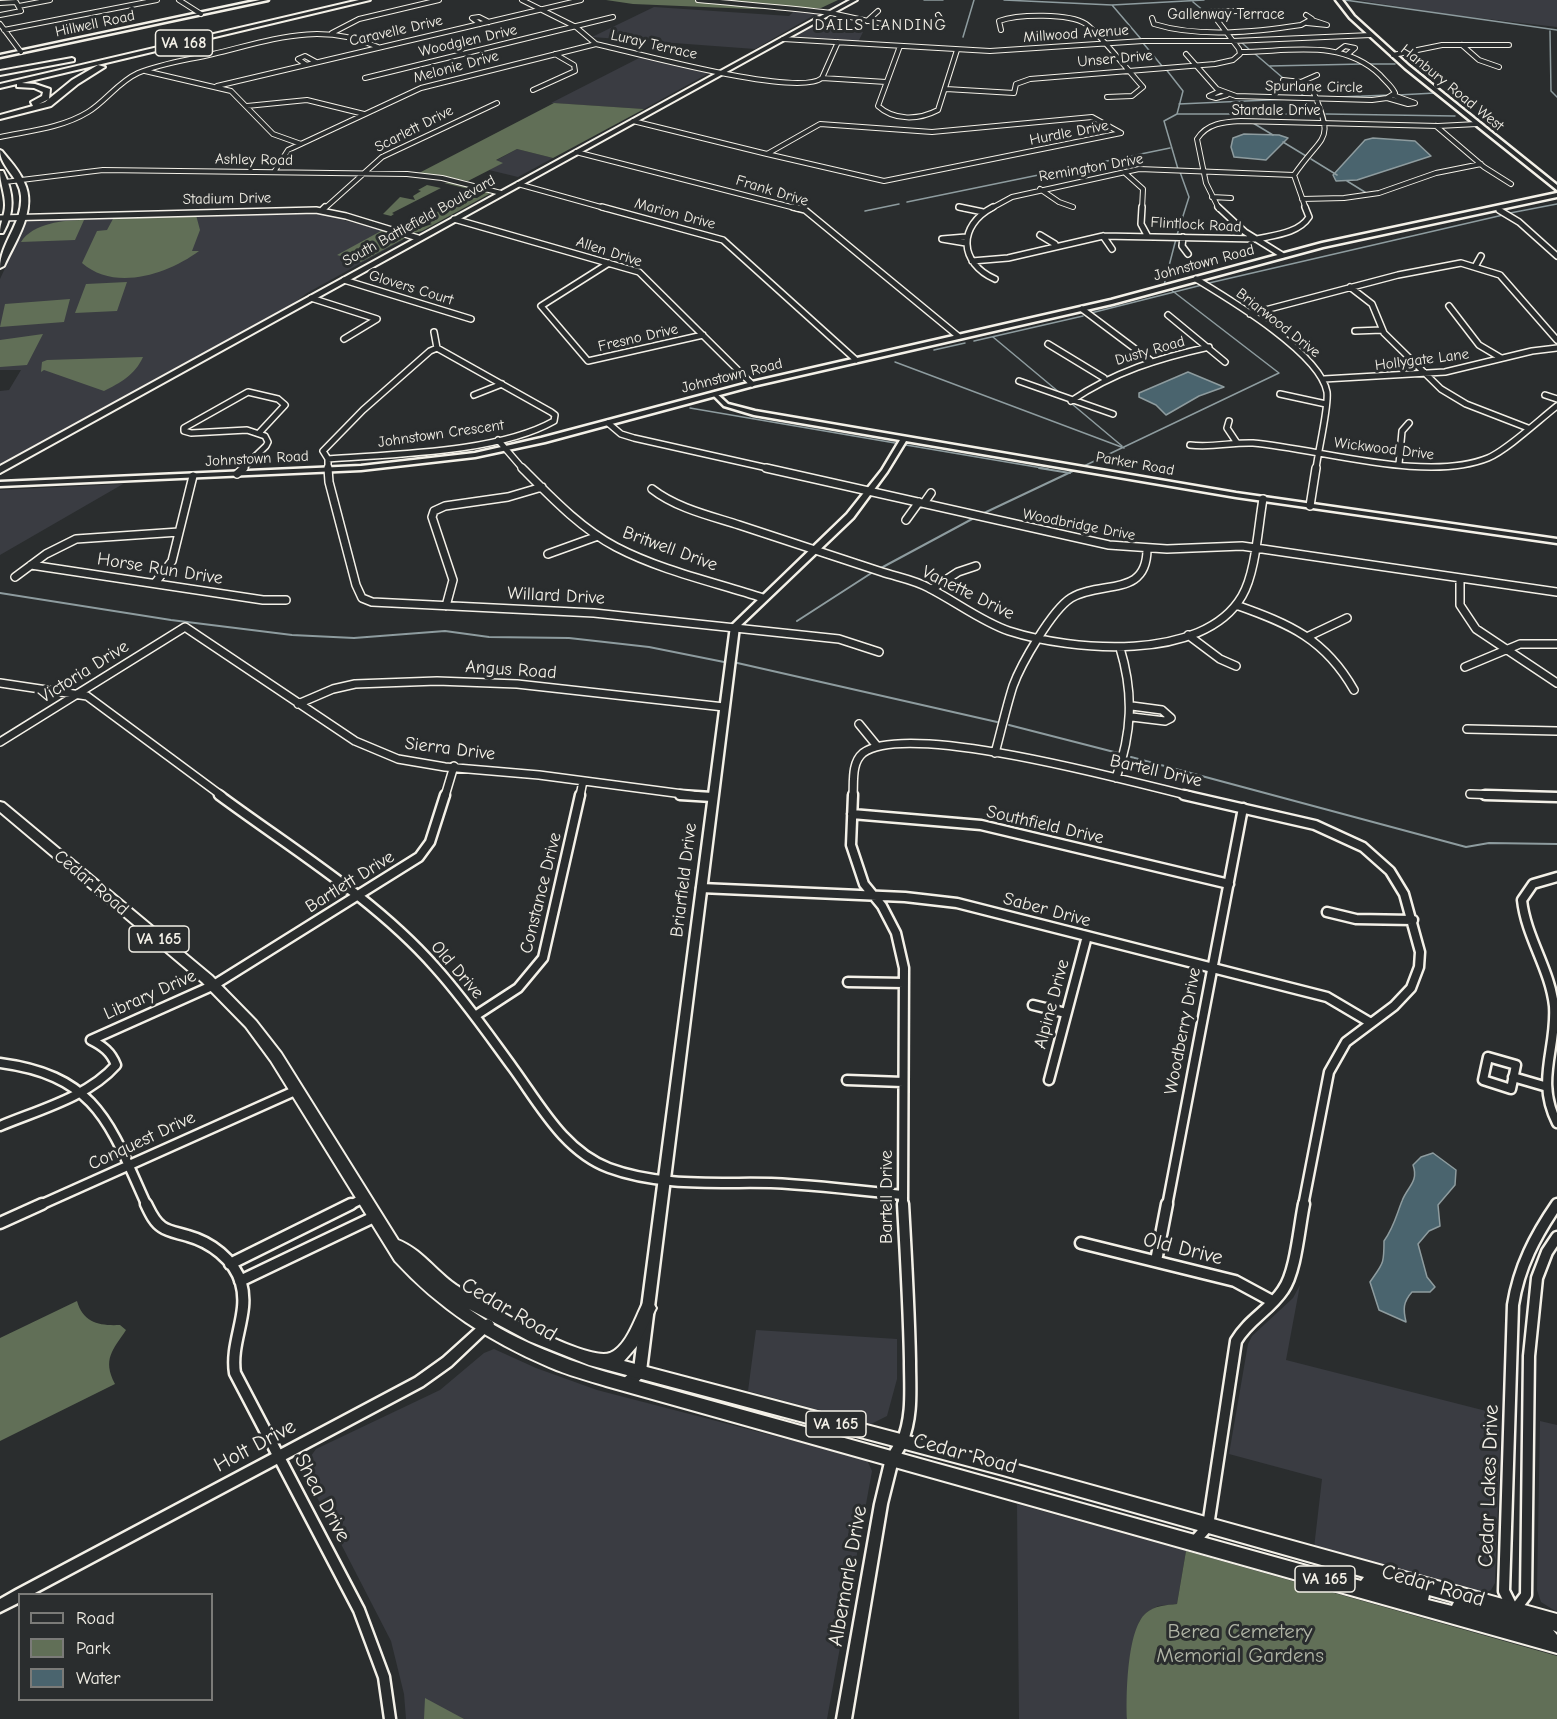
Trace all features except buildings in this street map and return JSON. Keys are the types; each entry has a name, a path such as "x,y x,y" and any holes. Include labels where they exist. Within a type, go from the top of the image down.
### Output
{"highway":[{"name":"VA 168","path":"0,87 350,0"},
{"name":"VA 168","path":"0,81 367,0"},
{"path":"0,73 168,44"},
{"path":"0,117 42,107 98,69 168,44"},
{"path":"0,87 35,86 48,93 34,104 0,108"}],"main road":[{"name":"South Battlefield Boulevard","path":"0,470 854,0"},
{"name":"Hanbury Road West","path":"1339,0 1393,55 1557,188"},
{"path":"0,152 20,180 26,200 26,215 0,266"},
{"path":"0,173 9,196 0,231"},
{"name":"Johnstown Road","path":"1458,216 1499,210 1557,195"},
{"name":"Johnstown Road","path":"0,484 329,470 418,463 505,449 752,384 1082,309 1282,255 1557,195"},
{"name":"Cedar Road","path":"0,806 214,985 251,1024 297,1089 396,1246 400,1257 415,1274 451,1305 490,1322 602,1361 1557,1623"},
{"path":"602,1361 613,1361 624,1353 648,1308"},
{"name":"Cedar Road","path":"490,1322 556,1362 626,1384 1557,1643"},
{"path":"1331,1580 1382,1586 1495,1617 1508,1617 1514,1611 1557,1643"}],"street":[{"path":"0,3 14,2 19,6 50,0"},
{"path":"4,30 157,0"},
{"path":"179,0 201,14"},
{"name":"Hillwell Road","path":"0,57 266,0"},
{"path":"332,33 359,19 439,0"},
{"name":"Luray Terrace","path":"522,0 576,27 596,44 721,73 755,80 803,84 815,83 822,78 886,82"},
{"name":"Caravelle Drive","path":"217,86 581,0"},
{"path":"699,0 830,13 867,21 931,26 942,23 938,15"},
{"path":"0,15 20,11 19,6"},
{"path":"1238,11 1211,12 1240,52"},
{"path":"867,21 878,12"},
{"name":"Gallenway Terrace","path":"1152,18 1154,24 1167,29 1224,30 1309,22 1306,15"},
{"path":"1001,30 998,25 999,21 1012,16 1072,20 1086,24 1142,84 1142,90 1129,97 1107,97"},
{"path":"480,24 472,18 479,17 489,22"},
{"name":"Woodglen Drive","path":"365,78 613,17"},
{"path":"0,24 21,52"},
{"path":"0,137 77,117 95,106 124,81 145,71 288,36 332,33 357,38 378,47"},
{"name":"Millwood Avenue","path":"783,39 996,51 1105,44 1371,35"},
{"path":"822,78 838,42"},
{"name":"Melonie Drive","path":"274,172 283,154 428,85 596,44"},
{"path":"1462,45 1479,60 1499,67"},
{"path":"1393,55 1410,54 1435,46 1509,45"},
{"path":"900,46 878,107 889,114 905,117 922,116 937,111 957,50"},
{"name":"Spurlane Circle","path":"1337,52 1347,46 1355,48 1348,54"},
{"name":"Spurlane Circle","path":"1220,91 1229,94 1316,99 1388,98 1393,95 1393,88 1359,58 1348,54 1240,52"},
{"name":"Unser Drive","path":"946,88 1014,93 1016,84 1030,79 1229,62 1239,57 1240,52"},
{"path":"533,90 575,71 574,65 555,54"},
{"path":"1186,54 1220,91 1209,96 1216,98 1229,94"},
{"path":"305,64 297,59 305,56 316,62"},
{"path":"145,71 217,86 234,92 277,136 301,144"},
{"path":"1023,75 1030,79"},
{"path":"1301,82 1317,75"},
{"path":"1283,80 1301,82 1312,88 1326,123 1328,136 1294,174"},
{"path":"1388,98 1408,104 1414,103 1393,95"},
{"path":"247,106 284,99 311,99 364,114"},
{"name":"Scarlett Drive","path":"322,210 382,157 497,103"},
{"name":"Hurdle Drive","path":"633,121 767,154 886,181 1121,133 1092,117 932,132 820,124 767,154"},
{"name":"Stardale Drive","path":"1282,255 1225,218 1212,197 1203,171 1197,139 1209,127 1235,121 1436,126 1477,124"},
{"path":"1436,126 1480,164 1511,184"},
{"name":"Frank Drive","path":"576,152 805,210 958,336"},
{"path":"1302,199 1368,196 1437,173 1480,164"},
{"name":"Remington Drive","path":"972,261 966,240 974,221 983,212 1012,197 1040,189 1147,169 1294,174"},
{"name":"Ashley Road","path":"4,182 103,170 274,172 428,176 501,193"},
{"path":"1124,172 1143,189 1141,224 1147,235"},
{"name":"Flintlock Road","path":"972,261 1014,257 1054,244 1103,236 1147,235 1233,241 1297,228 1307,222 1309,216 1294,174"},
{"name":"Marion Drive","path":"518,184 723,240 856,360"},
{"path":"1040,189 1059,202 1073,207"},
{"path":"1212,197 1231,198"},
{"path":"959,207 983,212"},
{"name":"Stadium Drive","path":"4,216 322,210 418,238"},
{"path":"1499,210 1519,222 1557,256"},
{"name":"Allen Drive","path":"454,219 639,272 752,384"},
{"path":"1040,235 1054,244"},
{"path":"1103,236 1112,249"},
{"path":"1183,237 1182,246 1188,254"},
{"path":"1476,265 1481,256"},
{"path":"972,261 982,273 995,279"},
{"name":"Fresno Drive","path":"609,263 541,306 588,361 703,335"},
{"path":"1250,314 1444,264 1476,265 1492,270 1503,278 1557,340"},
{"name":"Briarwood Drive","path":"1196,279 1250,314 1308,360 1324,379 1327,393 1326,404 1310,506"},
{"name":"Glovers Court","path":"344,280 471,319"},
{"path":"1350,287 1372,304 1382,330 1425,374 1458,401 1528,428"},
{"path":"311,298 377,319 344,339"},
{"path":"1449,306 1479,345 1501,358"},
{"path":"1082,309 1150,360"},
{"path":"1168,315 1225,362"},
{"path":"1355,331 1382,330"},
{"path":"434,332 437,348"},
{"path":"1048,344 1104,378"},
{"name":"Dusty Road","path":"1071,401 1104,378 1150,360 1209,347"},
{"path":"329,470 328,459 323,451 329,442 429,351 437,348 502,384"},
{"name":"Hollygate Lane","path":"1324,379 1388,378 1425,374 1472,367 1526,351 1557,348"},
{"path":"1019,381 1113,414"},
{"path":"474,395 502,384"},
{"name":"Johnstown Crescent","path":"328,459 435,450 498,440 545,428 554,421 551,412 502,384"},
{"path":"237,474 266,446 267,438 247,430 191,433 183,430 238,396 254,392 278,399 285,405 259,433"},
{"name":"Parker Road","path":"715,394 726,405 738,410 904,439 1263,499 1557,541"},
{"path":"1280,394 1326,404"},
{"path":"1545,395 1557,399"},
{"name":"Wickwood Drive","path":"1190,445 1209,448 1237,443 1438,468 1473,464 1490,457 1557,406"},
{"path":"1228,421 1227,428 1237,443"},
{"name":"Woodbridge Drive","path":"608,423 621,434 634,438 1094,542 1147,549 1228,545 1557,592"},
{"path":"1399,464 1402,431 1409,423"},
{"path":"735,628 739,620 850,516 870,491 904,439"},
{"name":"Britwell Drive","path":"498,440 542,487 598,536 631,553 763,598"},
{"name":"Willard Drive","path":"329,470 329,482 360,597 372,602 594,613 839,639 861,644 879,652"},
{"path":"155,583 170,565 193,476"},
{"path":"446,606 453,580 432,517 434,511 445,506 508,497 542,487"},
{"name":"Vanette Drive","path":"652,489 663,498 705,514 932,589 997,626 1039,639 1078,646 1120,648 1155,644 1188,635 1215,623 1236,605 1248,584 1263,499"},
{"path":"906,520 932,493"},
{"path":"15,577 59,546 76,539 179,532"},
{"path":"548,554 598,536"},
{"path":"995,753 1014,684 1055,611 1064,602 1084,593 1121,585 1138,578 1147,566 1147,549"},
{"name":"Horse Run Drive","path":"31,565 263,600 286,600"},
{"path":"932,589 958,572 976,566"},
{"path":"1460,578 1459,597 1464,614 1476,629 1557,684"},
{"path":"1236,605 1273,618 1309,636 1335,658 1354,690"},
{"path":"1309,636 1347,618"},
{"name":"Victoria Drive","path":"0,742 185,627"},
{"name":"Sierra Drive","path":"185,627 298,704 368,748 405,760 583,781 654,793 712,797"},
{"name":"Briarfield Drive","path":"640,1371 735,628"},
{"path":"1188,635 1215,657 1236,666"},
{"path":"1465,667 1503,649 1525,642 1557,644"},
{"path":"1116,778 1123,759 1132,717 1130,675 1120,648"},
{"name":"Angus Road","path":"298,704 333,689 355,684 437,681 529,685 670,703 724,707"},
{"name":"Old Drive","path":"0,682 87,696 356,896 411,942 475,1016 572,1145 599,1164 617,1171 663,1179 816,1185 902,1195"},
{"path":"1132,706 1162,710 1171,718 1165,721 1132,717"},
{"path":"859,724 877,746"},
{"path":"1467,729 1557,731"},
{"name":"Bartell Drive","path":"902,1442 909,1425 910,1406 909,1305 902,1195 903,957 899,941 885,912 864,884 855,862 851,839 855,764 862,754 877,746 904,744 995,753 1116,778 1315,825 1363,847 1390,871 1399,883 1413,920 1420,951 1416,978 1402,999 1346,1042 1329,1072 1289,1280 1283,1290 1243,1328 1236,1341 1208,1526"},
{"name":"Bartlett Drive","path":"214,985 426,850 454,766"},
{"name":"Constance Drive","path":"475,1016 512,993 531,975 543,958 583,781"},
{"path":"1470,794 1557,797"},
{"name":"Woodberry Drive","path":"1156,1261 1243,808"},
{"name":"Southfield Drive","path":"852,814 981,825 1229,884"},
{"path":"1557,876 1533,884 1522,900 1525,917 1551,991 1556,1025 1544,1086 1548,1108 1557,1124"},
{"name":"Saber Drive","path":"701,888 873,896 957,903 1333,999 1371,1023"},
{"path":"1327,912 1356,918 1413,920"},
{"name":"Alpine Drive","path":"1049,1080 1087,936"},
{"path":"848,982 904,983"},
{"name":"Library Drive","path":"0,1126 106,1076 116,1065 107,1049 91,1040 131,1020 214,985"},
{"path":"1033,1005 1066,1013"},
{"name":"Shea Drive","path":"0,1063 50,1074 78,1090 105,1117 126,1166 160,1225 207,1243 230,1264 240,1281 244,1306 232,1365 359,1610 376,1648 390,1703 390,1719"},
{"path":"1513,1077 1544,1086"},
{"path":"847,1080 903,1082"},
{"name":"Conquest Drive","path":"0,1223 297,1089"},
{"path":"230,1264 364,1198"},
{"name":"Cedar Lakes Drive","path":"1557,1204 1525,1256 1515,1283 1504,1591 1514,1611 1526,1595 1530,1356 1534,1293 1547,1252 1557,1237"},
{"path":"240,1281 376,1216"},
{"name":"Old Drive","path":"1082,1243 1235,1281 1272,1301"},
{"name":"Holt Drive","path":"24,1593 419,1382 447,1362 490,1322"},
{"path":"626,1384 640,1371"},
{"name":"Albemarle Drive","path":"844,1719 881,1504 892,1458 902,1442"},
{"path":"1194,1542 1208,1526"},
{"name":"Holt Drive","path":"0,1606 18,1596"}],"shaded area":[{"path":"1358,0 1557,0 1557,27 1444,14"},
{"path":"654,7 789,16 794,11 816,14 755,49 592,37"},
{"path":"809,24 861,27 863,32 857,44 783,39"},
{"path":"641,57 709,73 644,109 551,103"},
{"path":"517,149 553,158 518,177 489,170 502,163 495,161"},
{"path":"314,212 403,236 403,240 307,293 294,303 0,464 0,391 9,390 21,370 0,370 0,279 27,221 36,218"},
{"path":"123,484 0,555 0,490"},
{"path":"1300,1285 1286,1360 1498,1414 1500,1450 1495,1583 1491,1590 1482,1594 1314,1548 1322,1479 1229,1454 1248,1344 1252,1336 1293,1298"},
{"path":"756,1330 897,1339 897,1379 887,1416 871,1424 748,1391"},
{"path":"494,1349 536,1368 597,1390 867,1460 872,1471 827,1719 406,1719 404,1694 391,1641 306,1476 306,1463 316,1449 440,1390 484,1353"},
{"path":"1540,1421 1557,1425 1557,1612 1541,1602 1537,1590"},
{"path":"1017,1504 1186,1551 1177,1604 1158,1606 1146,1613 1139,1622 1129,1676 1127,1719 1019,1719"}],"green space":[{"path":"606,0 838,0 821,8 752,9 633,4"},
{"path":"554,103 644,109 553,158 517,149 496,160 503,163 468,181 419,173"},
{"path":"453,182 491,193 422,231 413,233 403,230 408,227 412,231 432,224 421,220 465,195 477,198 485,193 444,183"},
{"path":"427,185 441,188 392,213 394,214 391,216 383,214 400,197 415,200 413,196"},
{"path":"196,215 200,230 192,251 199,251 172,267 157,273 125,278 110,277 95,272 82,263 97,231 107,230 114,217"},
{"path":"84,220 75,240 21,242 41,227 58,222"},
{"path":"381,231 407,237 361,262 337,255"},
{"path":"127,282 117,311 75,313 86,284"},
{"path":"70,299 64,322 0,327 5,304"},
{"path":"43,334 27,365 0,367 0,340"},
{"path":"143,357 131,374 104,391 44,370 41,372 42,362 47,360"},
{"path":"77,1301 83,1314 93,1322 120,1325 126,1330 113,1349 109,1361 115,1384 0,1441 0,1338"},
{"name":"Berea Cemetery Memorial Gardens","path":"1186,1551 1557,1656 1557,1719 1127,1719 1129,1663 1135,1633 1146,1613 1160,1606 1177,1604"},
{"path":"425,1698 464,1719 424,1719"}],"water":[{"path":"1244,134 1279,135 1288,138 1266,160 1234,157 1231,147 1233,138"},
{"path":"1373,138 1415,141 1431,156 1357,180 1336,181 1333,175 1365,140"},
{"path":"1188,372 1224,387 1199,396 1166,415 1156,405 1139,397 1139,393"},
{"path":"1433,1153 1456,1170 1455,1185 1438,1205 1440,1226 1429,1231 1418,1244 1427,1277 1435,1287 1430,1292 1412,1292 1404,1306 1406,1322 1379,1310 1370,1282 1382,1263 1384,1241 1415,1176 1413,1165 1421,1157"}],"waterway":[{"path":"924,0 943,0"},
{"path":"963,37 974,0"},
{"path":"1004,0 1112,5"},
{"path":"1112,5 1204,0"},
{"path":"1345,0 1557,30"},
{"path":"1193,2 1215,20"},
{"path":"1112,5 1141,39"},
{"path":"1550,31 1551,91 1557,97"},
{"path":"1241,42 1251,51"},
{"path":"1143,43 1162,66"},
{"path":"1254,53 1269,66"},
{"path":"1269,66 1363,64"},
{"path":"1370,64 1395,64"},
{"path":"1269,66 1283,78"},
{"path":"1165,68 1183,91 1180,104"},
{"path":"1287,81 1305,97"},
{"path":"1398,95 1435,93"},
{"path":"1338,97 1390,95"},
{"path":"1180,104 1290,99"},
{"path":"1305,99 1311,114"},
{"path":"1177,114 1180,104"},
{"path":"1177,114 1311,114"},
{"path":"1177,114 1164,121 1178,169"},
{"path":"1311,114 1319,114"},
{"path":"1326,114 1455,116"},
{"path":"1253,123 1273,135"},
{"path":"1283,142 1306,156"},
{"path":"907,202 1170,148"},
{"path":"1311,159 1337,175"},
{"path":"1177,235 1189,197 1180,172"},
{"path":"1347,181 1368,194"},
{"path":"865,211 899,204"},
{"path":"1510,213 1557,204"},
{"path":"1209,283 1503,215"},
{"path":"1164,285 1176,239"},
{"path":"1174,292 1202,285"},
{"path":"1170,289 1174,292"},
{"path":"1091,313 1174,292"},
{"path":"1123,448 1279,373 1174,292"},
{"path":"974,341 1083,316"},
{"path":"993,337 1060,393"},
{"path":"934,350 965,343"},
{"path":"895,362 1123,448"},
{"path":"1072,404 1122,446"},
{"path":"690,408 895,443"},
{"path":"906,445 1048,469"},
{"path":"1084,466 1123,448"},
{"path":"1039,468 1069,473"},
{"path":"1069,473 1075,470"},
{"path":"982,514 1069,473"},
{"path":"881,568 974,518"},
{"path":"797,621 873,572"},
{"path":"0,593 171,620 292,635 354,638 445,631 489,637 569,638 649,647 724,662"},
{"path":"733,662 997,722"},
{"path":"1009,725 1118,753"},
{"path":"1131,757 1466,847 1489,843 1557,844"}],"district":[{"name":"DAILS LANDING","path":"881,25"}]}
